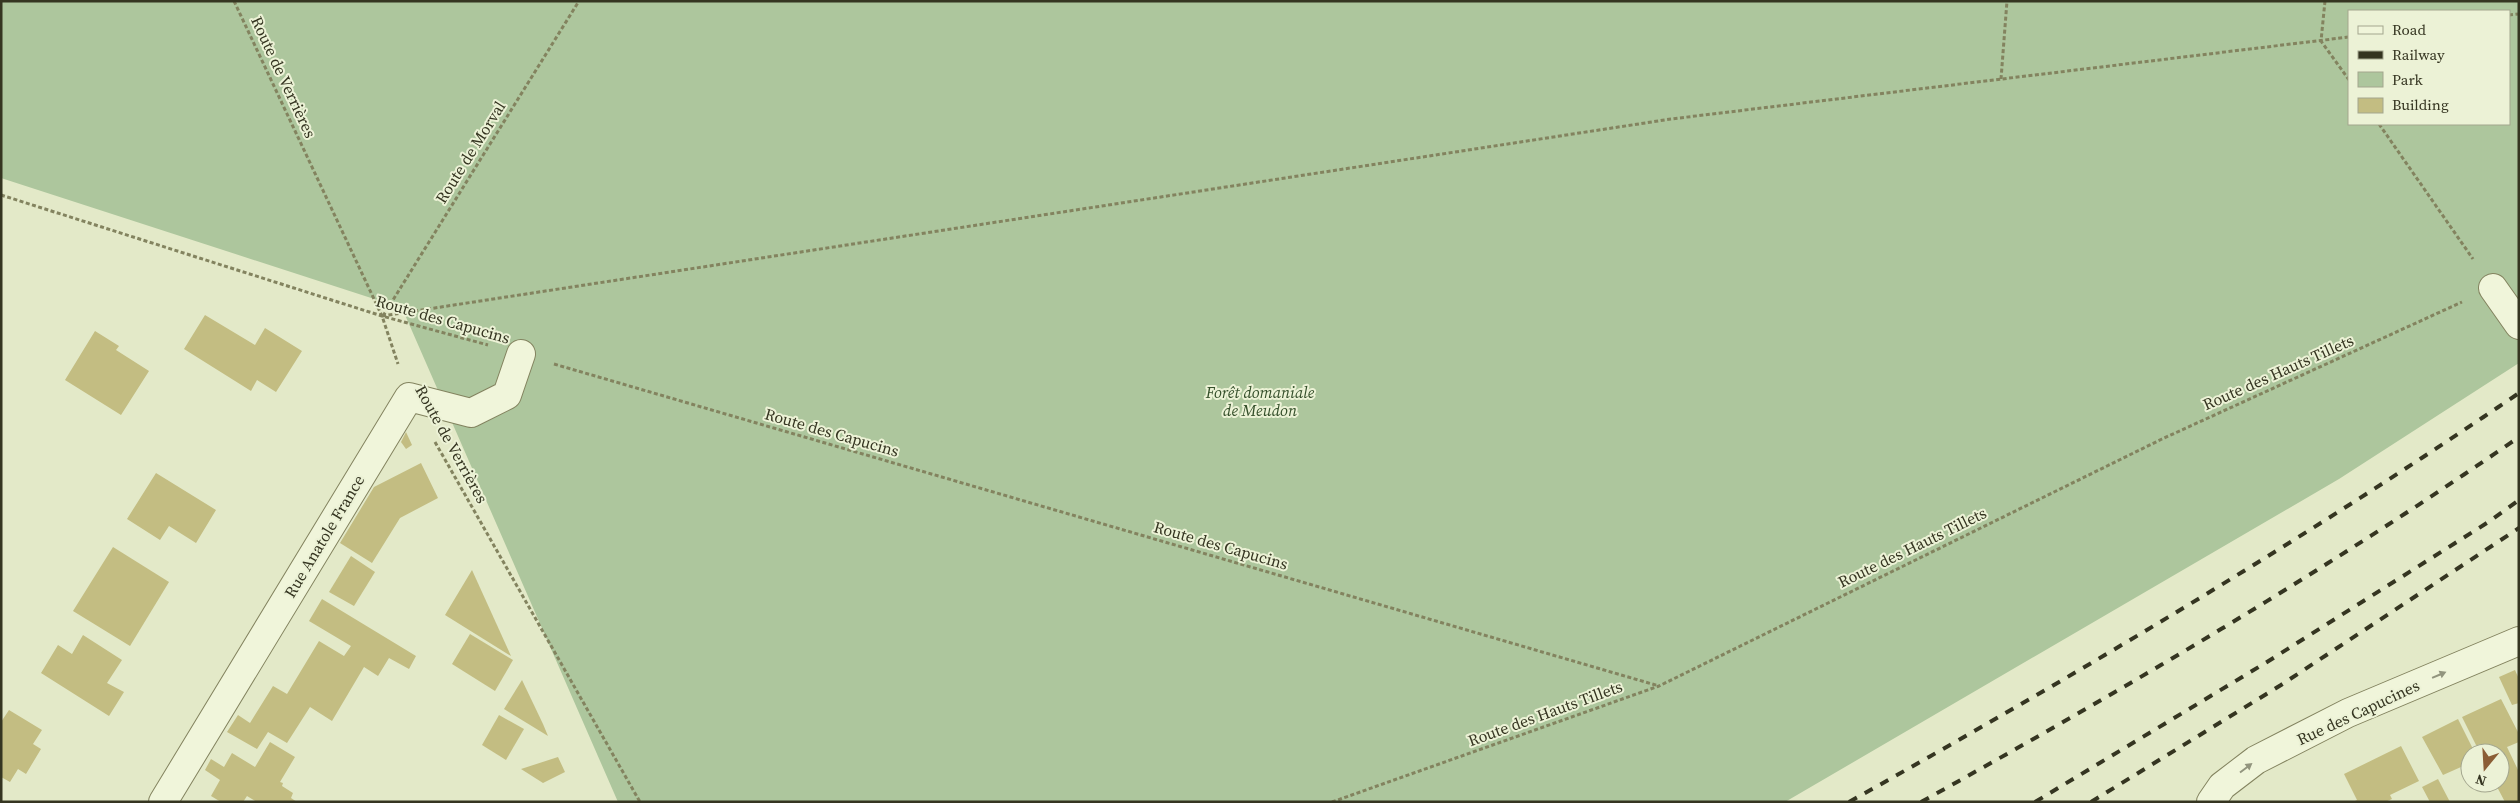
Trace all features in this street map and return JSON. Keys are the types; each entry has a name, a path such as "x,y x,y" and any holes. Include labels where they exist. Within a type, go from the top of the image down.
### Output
{"street":[{"path":"2493,288 2519,325"},
{"path":"409,397 471,413 507,394 521,354"},
{"name":"Rue Anatole France","path":"163,802 409,397"},
{"name":"Rue des Capucines","path":"2211,802 2222,786 2256,760 2348,713 2519,641"}],"path":[{"name":"Route de Verrières","path":"234,1 382,316 409,397 640,802"},
{"name":"Route de Morval","path":"382,316 579,1"},
{"path":"2001,79 2007,1"},
{"path":"2324,1 2321,41 2348,79"},
{"path":"382,316 1670,119 2348,37"},
{"path":"2380,125 2493,288"},
{"name":"Route des Capucins","path":"1,194 382,316 521,354 1659,686"},
{"name":"Route des Hauts Tillets","path":"1332,802 1659,686 2162,439 2493,288"}],"green space":[{"name":"Forêt domaniale de Meudon","path":"1,1 2519,1 2519,363 2339,479 1785,802 618,802 402,308 1,178"}],"building":[{"path":"205,315 255,345 265,328 302,351 276,392 257,380 251,391 184,349"},
{"path":"95,331 119,346 116,350 149,371 121,415 65,380"},
{"path":"406,432 412,445 406,449 401,442"},
{"path":"421,463 438,498 400,518 372,563 340,543 374,487"},
{"path":"156,473 216,510 196,543 169,526 160,540 127,519"},
{"path":"113,547 169,582 130,646 73,611"},
{"path":"351,556 375,572 354,606 329,592"},
{"path":"472,570 511,656 445,615"},
{"path":"322,599 416,656 409,669 389,658 378,676 364,667 332,721 310,707 287,743 268,732 257,749 227,732 238,715 250,723 273,686 287,694 319,641 344,656 351,646 309,621"},
{"path":"470,634 513,660 495,691 452,664"},
{"path":"83,635 122,660 107,683 124,692 109,716 41,673 58,645 72,654"},
{"path":"2515,670 2519,679 2519,703 2512,705 2499,677"},
{"path":"522,680 543,724 548,736 504,709"},
{"path":"2501,699 2519,734 2519,742 2510,746 2510,743 2475,743 2462,717"},
{"path":"9,710 42,730 33,744 41,749 26,774 18,769 10,782 1,777 1,722"},
{"path":"499,715 524,729 506,760 482,745"},
{"path":"2458,719 2470,743 2460,743 2460,767 2443,775 2422,737"},
{"path":"270,742 295,757 280,782 283,783 282,786 293,793 291,798 297,802 257,802 247,796 243,802 221,802 211,796 220,780 205,770 211,759 224,767 232,753 255,767"},
{"path":"2401,746 2419,781 2390,795 2392,799 2385,802 2353,802 2357,800 2344,774"},
{"path":"2510,753 2519,772 2519,802 2505,802 2500,793 2510,793"},
{"path":"558,757 565,772 543,783 521,769"},
{"path":"2438,779 2450,802 2430,802 2422,787"}],"railway":[{"path":"1849,802 2020,705 2189,605 2438,448 2519,393"},
{"path":"1921,802 2074,716 2224,627 2373,534 2519,437"},
{"path":"2035,802 2267,662 2490,521 2519,500"},
{"path":"2091,802 2281,685 2519,528"}]}
